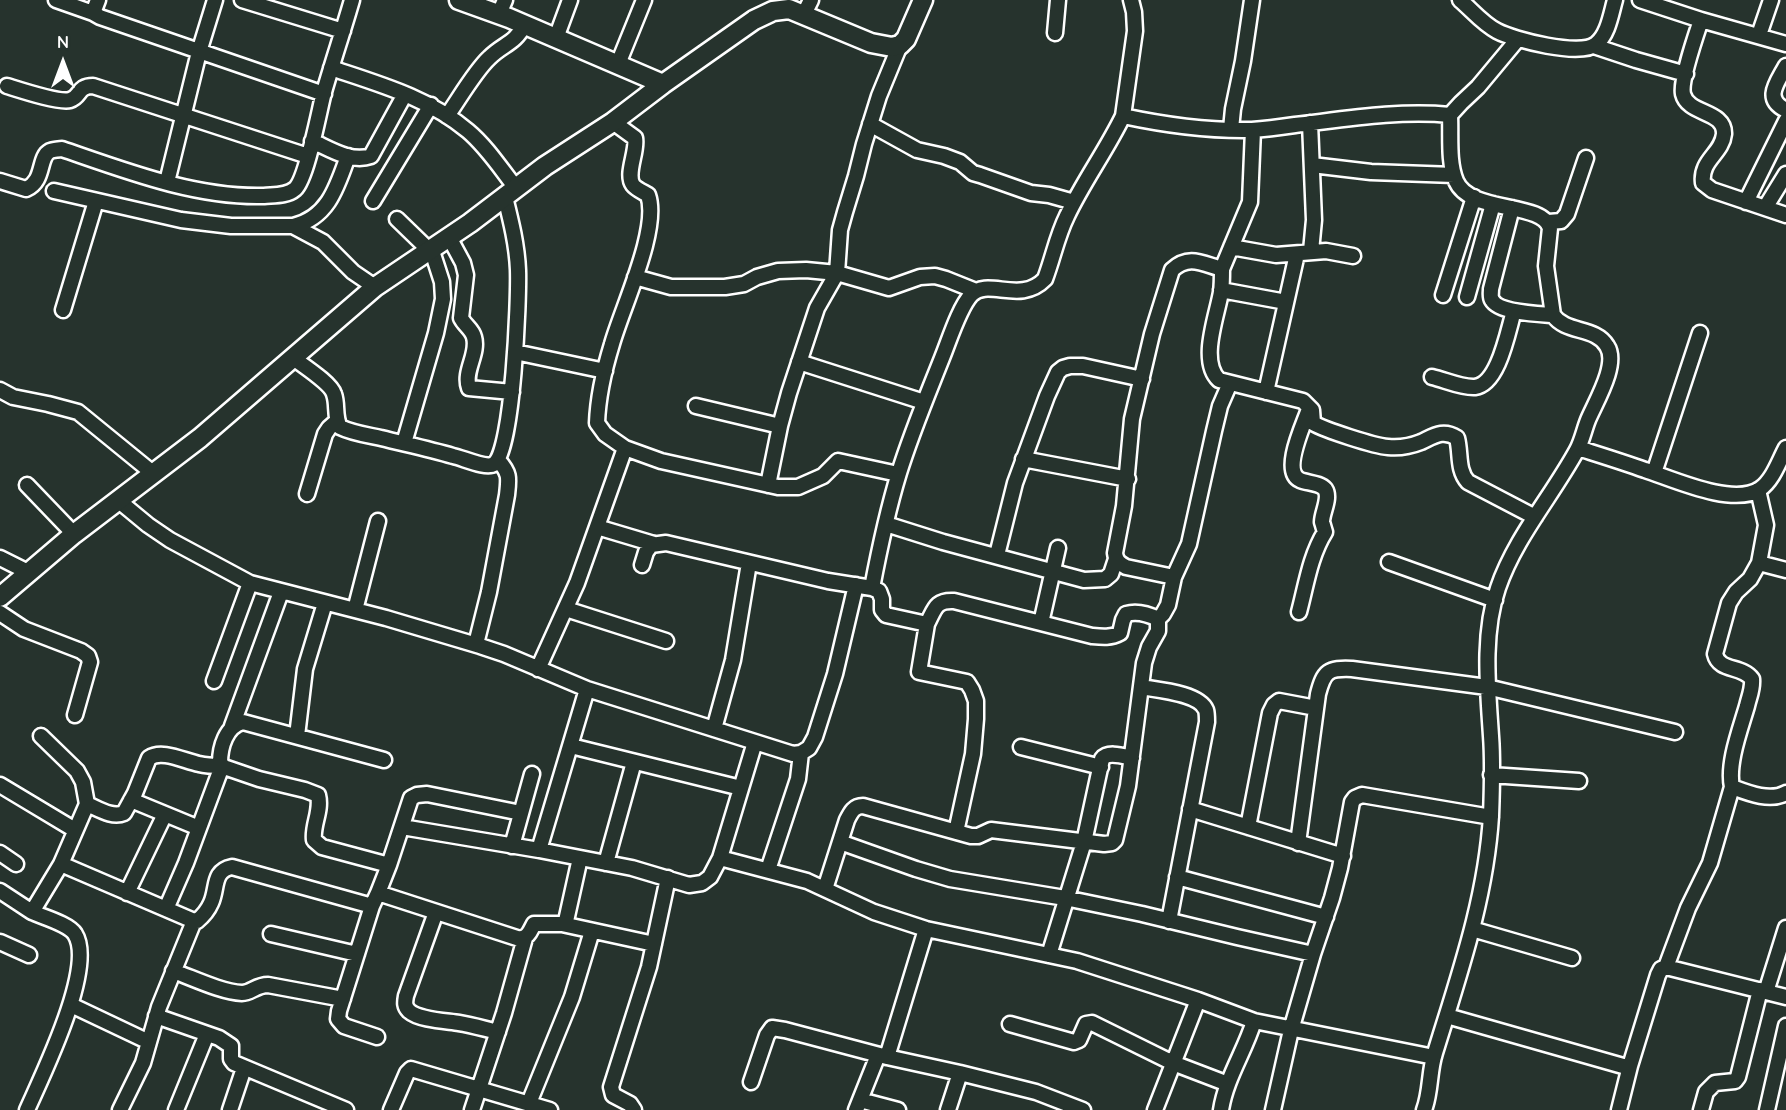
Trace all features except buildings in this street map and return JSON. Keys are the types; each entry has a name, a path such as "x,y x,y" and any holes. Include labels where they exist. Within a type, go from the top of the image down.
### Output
{"street":[{"path":"56,0 95,6 199,52 324,94"},
{"path":"167,182 199,52 215,0"},
{"path":"242,0 343,31"},
{"path":"0,181 26,189 33,186 46,155 51,150 62,149 167,182 223,195 284,194 296,188 308,156 352,0"},
{"path":"459,0 502,7 525,24 663,84"},
{"path":"556,38 570,0"},
{"path":"618,64 644,0"},
{"path":"768,485 780,426 799,362 817,307 837,273 840,230 870,124 900,45 911,31 923,0"},
{"path":"1055,33 1058,0"},
{"path":"872,588 898,474 969,296 984,289 1032,289 1045,278 1058,237 1074,202 1123,116 1135,31 1132,0"},
{"path":"1231,129 1252,0"},
{"path":"1460,0 1500,32 1547,46 1576,49 1586,49 1600,41 1615,0"},
{"path":"1640,0 1786,44"},
{"path":"1759,35 1771,0"},
{"path":"0,597 74,534 200,438 375,287 763,15 797,6 881,46 900,45"},
{"path":"1701,20 1683,95 1690,105 1716,118 1724,135 1705,166 1703,183 1712,190 1786,215"},
{"path":"447,117 483,64 514,41 525,24"},
{"path":"1426,1109 1434,1056 1479,904 1486,870 1491,817 1491,739 1487,687 1489,639 1495,600 1511,561 1535,517 1578,448 1603,388 1610,358 1609,348 1603,341 1564,326 1553,316 1546,266 1549,222 1535,214 1475,197 1461,190 1454,175 1450,115 1478,87 1518,39"},
{"path":"1594,46 1686,74"},
{"path":"1786,66 1773,96 1777,106 1786,110"},
{"path":"292,357 331,387 340,427 483,465 489,466 498,460 508,423 515,352 518,269 511,192 479,141 466,129 431,105 331,68"},
{"path":"7,86 69,101 86,86 93,86 308,156"},
{"path":"312,141 348,156 362,159 371,156 405,94"},
{"path":"373,201 431,105"},
{"path":"1123,116 1170,124 1253,130 1395,114 1450,115"},
{"path":"614,121 635,138 637,146 630,179 634,188 648,195 651,202 645,245 612,342 598,398 597,423 605,434 625,448 662,461 778,487 798,487 823,476 838,461 898,474"},
{"path":"1746,202 1786,121"},
{"path":"1266,392 1286,302 1314,220 1310,123"},
{"path":"870,124 917,150 960,162 974,173 1031,193 1074,202"},
{"path":"1253,130 1250,202 1222,270 1213,329 1210,364 1213,374 1219,380 1303,401 1312,410 1313,423 1318,426 1388,447 1409,446 1435,434 1453,435 1459,444 1462,476 1468,482 1535,517"},
{"path":"54,191 181,220 231,226 293,226 315,217 330,202 348,156"},
{"path":"1549,222 1560,221 1567,214 1586,158"},
{"path":"1312,165 1371,172 1454,175"},
{"path":"1765,208 1786,174"},
{"path":"1443,295 1475,197"},
{"path":"63,310 96,201"},
{"path":"1467,297 1493,204"},
{"path":"1513,208 1491,289 1491,298 1494,304 1504,309 1553,316"},
{"path":"397,219 430,249 442,282 443,299 436,334 404,443"},
{"path":"293,226 323,242 353,272 375,287"},
{"path":"449,237 464,263 466,275 461,318 474,334 475,342 467,384 469,388 512,392"},
{"path":"1231,247 1276,256 1326,251 1353,256"},
{"path":"886,524 1084,580 1105,579 1111,573 1116,559 1128,479 1132,419 1152,334 1172,270 1180,263 1189,261 1222,270"},
{"path":"635,277 671,287 725,287 744,284 778,271 806,270 837,273 889,288 920,276 936,276 975,291"},
{"path":"1221,290 1286,302"},
{"path":"1432,377 1468,386 1484,384 1492,377 1496,368 1514,311"},
{"path":"1654,473 1700,333"},
{"path":"515,352 605,371"},
{"path":"799,362 925,402"},
{"path":"997,555 1023,458 1058,372 1070,366 1098,368 1142,379"},
{"path":"825,889 847,820 858,806 978,836 992,830 1104,844 1115,840 1125,805 1147,655 1158,631 1158,619 1168,605 1174,577 1185,558 1220,407 1230,383"},
{"path":"0,390 13,397 78,412 154,474"},
{"path":"696,406 780,426"},
{"path":"1298,612 1318,543 1325,532 1322,523 1327,494 1325,489 1303,481 1292,471 1294,451 1310,407"},
{"path":"307,494 325,434 337,421"},
{"path":"538,669 577,583 625,448"},
{"path":"1578,448 1688,486 1729,495 1758,491 1766,483 1786,448"},
{"path":"1023,458 1128,479"},
{"path":"476,644 508,495 509,479 506,469 498,460"},
{"path":"27,485 74,534"},
{"path":"1619,1110 1658,975 1666,967 1688,908 1710,863 1732,787 1732,762 1751,693 1752,679 1746,673 1719,664 1715,648 1729,603 1750,579 1759,563 1766,525 1758,491"},
{"path":"119,501 170,540 250,583 476,644 587,689 793,754 802,753 809,748 815,737 835,674 856,585"},
{"path":"355,610 378,521"},
{"path":"597,527 653,544 666,543 828,581 872,588 879,591 882,610 886,615 927,624"},
{"path":"642,565 646,552 653,544"},
{"path":"1041,623 1058,548"},
{"path":"0,558 30,573"},
{"path":"1116,559 1119,564 1174,577"},
{"path":"1389,562 1495,600"},
{"path":"714,729 733,660 748,563"},
{"path":"1759,563 1786,570"},
{"path":"214,681 250,583"},
{"path":"166,909 222,766 220,754 281,592"},
{"path":"956,832 973,754 976,702 967,682 919,673 927,624 938,603 944,600 954,601 1092,636 1107,637 1120,633 1126,614 1132,612 1158,619"},
{"path":"297,736 305,668 325,603"},
{"path":"566,609 666,642"},
{"path":"0,613 24,629 88,656 90,662 75,715"},
{"path":"1298,843 1318,694 1323,678 1332,669 1352,669 1487,687 1675,732"},
{"path":"1141,687 1191,697 1201,703 1206,711 1207,722 1169,921"},
{"path":"539,850 587,689"},
{"path":"1248,827 1265,732 1274,705 1285,701 1316,708"},
{"path":"232,726 248,723 384,760"},
{"path":"32,912 61,864 87,804 83,782 77,771 41,736"},
{"path":"402,827 632,868 689,885 702,883 710,877 720,858 755,742"},
{"path":"570,746 741,788"},
{"path":"1021,747 1101,766"},
{"path":"768,870 798,779 802,753"},
{"path":"87,804 117,815 124,813 152,755 222,766 259,779 314,792 320,801 313,835 317,844 389,865"},
{"path":"1049,955 1084,842 1102,759 1106,755 1132,758"},
{"path":"606,863 634,762"},
{"path":"512,845 532,774"},
{"path":"1491,775 1579,781"},
{"path":"0,785 75,830"},
{"path":"1732,787 1769,797 1779,797 1786,793"},
{"path":"377,1037 344,1026 338,1019 357,954 411,798 427,794 521,813"},
{"path":"1273,1110 1291,1030 1343,856 1352,802 1357,796 1491,817"},
{"path":"131,800 199,828"},
{"path":"1190,809 1343,856"},
{"path":"127,893 165,814"},
{"path":"840,842 950,879 1065,898 1313,954"},
{"path":"0,853 16,864"},
{"path":"562,924 569,915 580,858"},
{"path":"720,858 807,881 874,912 926,929 1077,961 1254,1021 1434,1056"},
{"path":"61,864 194,921"},
{"path":"120,1110 143,1063 156,1016 194,921 211,905 219,873 225,869 232,867 436,912 514,938 525,938"},
{"path":"1177,877 1325,917"},
{"path":"634,1110 630,1104 613,1096 611,1087 649,967 668,878"},
{"path":"0,891 32,912 69,928 76,934 79,946 80,958 71,1005 27,1110"},
{"path":"436,912 407,996 406,1008 414,1015 498,1032"},
{"path":"472,1110 525,938 534,923 562,924 654,944"},
{"path":"1701,1110 1710,1087 1715,1083 1735,1081 1738,1077 1763,991 1786,928"},
{"path":"898,1110 858,1105 883,1056 926,929"},
{"path":"1472,929 1572,958"},
{"path":"391,1110 410,1069 480,1088 507,1104 540,1107 592,931"},
{"path":"271,934 357,954"},
{"path":"0,942 29,956"},
{"path":"1666,967 1786,997"},
{"path":"173,971 239,992 246,993 256,986 268,985 343,999"},
{"path":"1155,1110 1198,1000"},
{"path":"71,1005 149,1042"},
{"path":"156,1016 228,1042 232,1050 232,1061 244,1068 346,1110"},
{"path":"1447,1016 1617,1065 1630,1066"},
{"path":"1221,1110 1228,1084 1240,1053 1249,1039 1254,1021"},
{"path":"1010,1024 1074,1042 1079,1040 1089,1023 1173,1063 1228,1084"},
{"path":"1767,1110 1786,1026"},
{"path":"751,1082 767,1035 772,1028 1036,1092 1083,1110"},
{"path":"176,1110 207,1034"},
{"path":"230,1110 244,1068"},
{"path":"948,1110 960,1073"}]}
